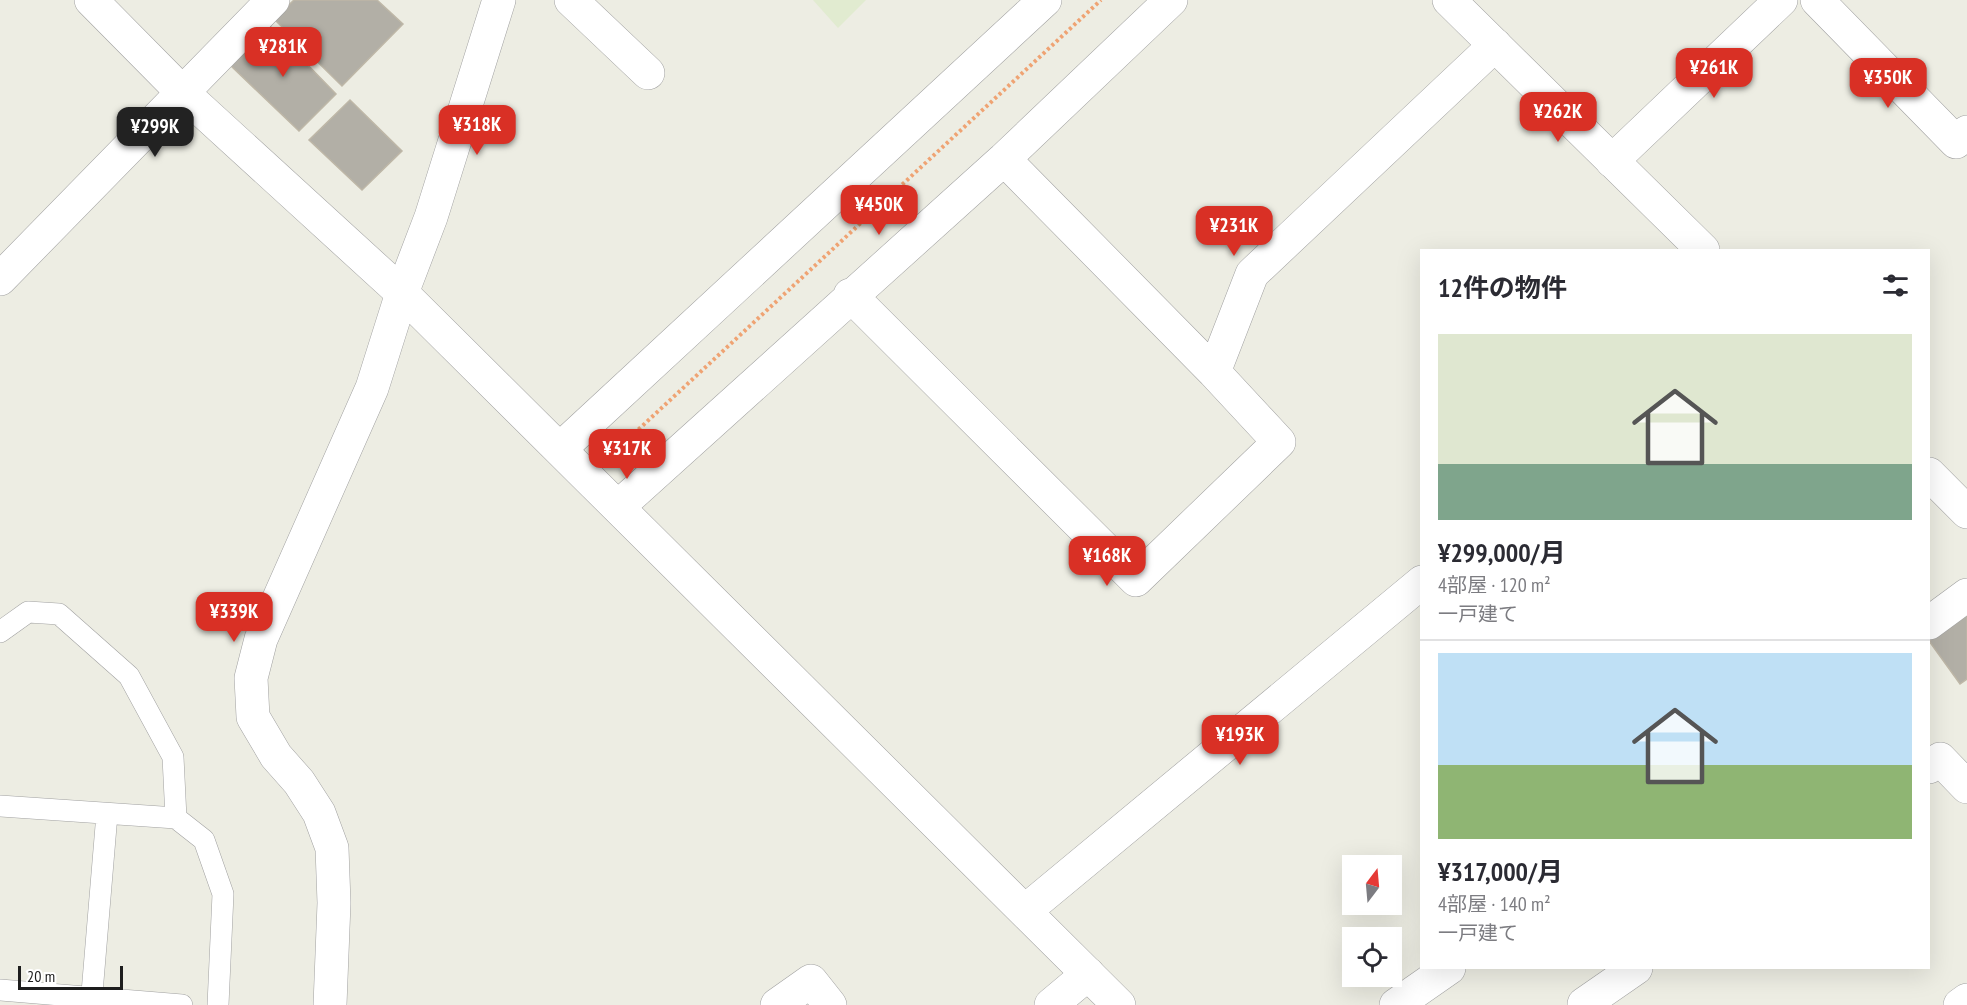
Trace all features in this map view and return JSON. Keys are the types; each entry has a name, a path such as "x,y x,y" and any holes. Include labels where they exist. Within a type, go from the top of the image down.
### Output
{"street":[{"path":"90,0 183,93 402,293 1119,1005"},
{"path":"0,279 273,0"},
{"path":"330,1005 334,903 332,848 319,813 299,782 276,756 254,717 250,678 261,639 372,388 402,293 431,217 499,0"},
{"path":"571,0 648,73"},
{"path":"560,449 1045,0"},
{"path":"618,507 850,295 1004,159 1171,0"},
{"path":"1449,0 1702,249"},
{"path":"1612,161 1781,0"},
{"path":"1817,0 1956,142 1967,132"},
{"path":"1214,372 1252,274 1495,45"},
{"path":"850,295 1136,580 1279,442 1214,372 1004,159"},
{"path":"1930,475 1967,512"},
{"path":"1025,911 1420,584"},
{"path":"1930,622 1967,595"},
{"path":"1930,765 1941,759 1967,787"},
{"path":"1396,1005 1448,969"},
{"path":"1585,1005 1635,969"},
{"path":"1051,1005 1088,974"},
{"path":"777,1005 811,981 830,1005"},
{"path":"1960,1005 1967,1000"}],"lane":[{"path":"0,632 28,612 59,614 129,676 173,757 176,818"},
{"path":"0,806 176,818 204,840 223,894 218,1005"},
{"path":"92,1001 107,814"},
{"path":"0,990 92,1001 182,1005"}],"path":[{"path":"588,477 1101,0"}],"green space":[{"path":"813,0 866,0 838,28"}],"building":[{"path":"294,0 377,0 403,24 342,86 274,19"},
{"path":"268,24 336,94 299,131 231,66"},
{"path":"350,100 402,151 362,190 309,140"},
{"path":"1967,614 1967,679 1960,684 1930,640"}]}
